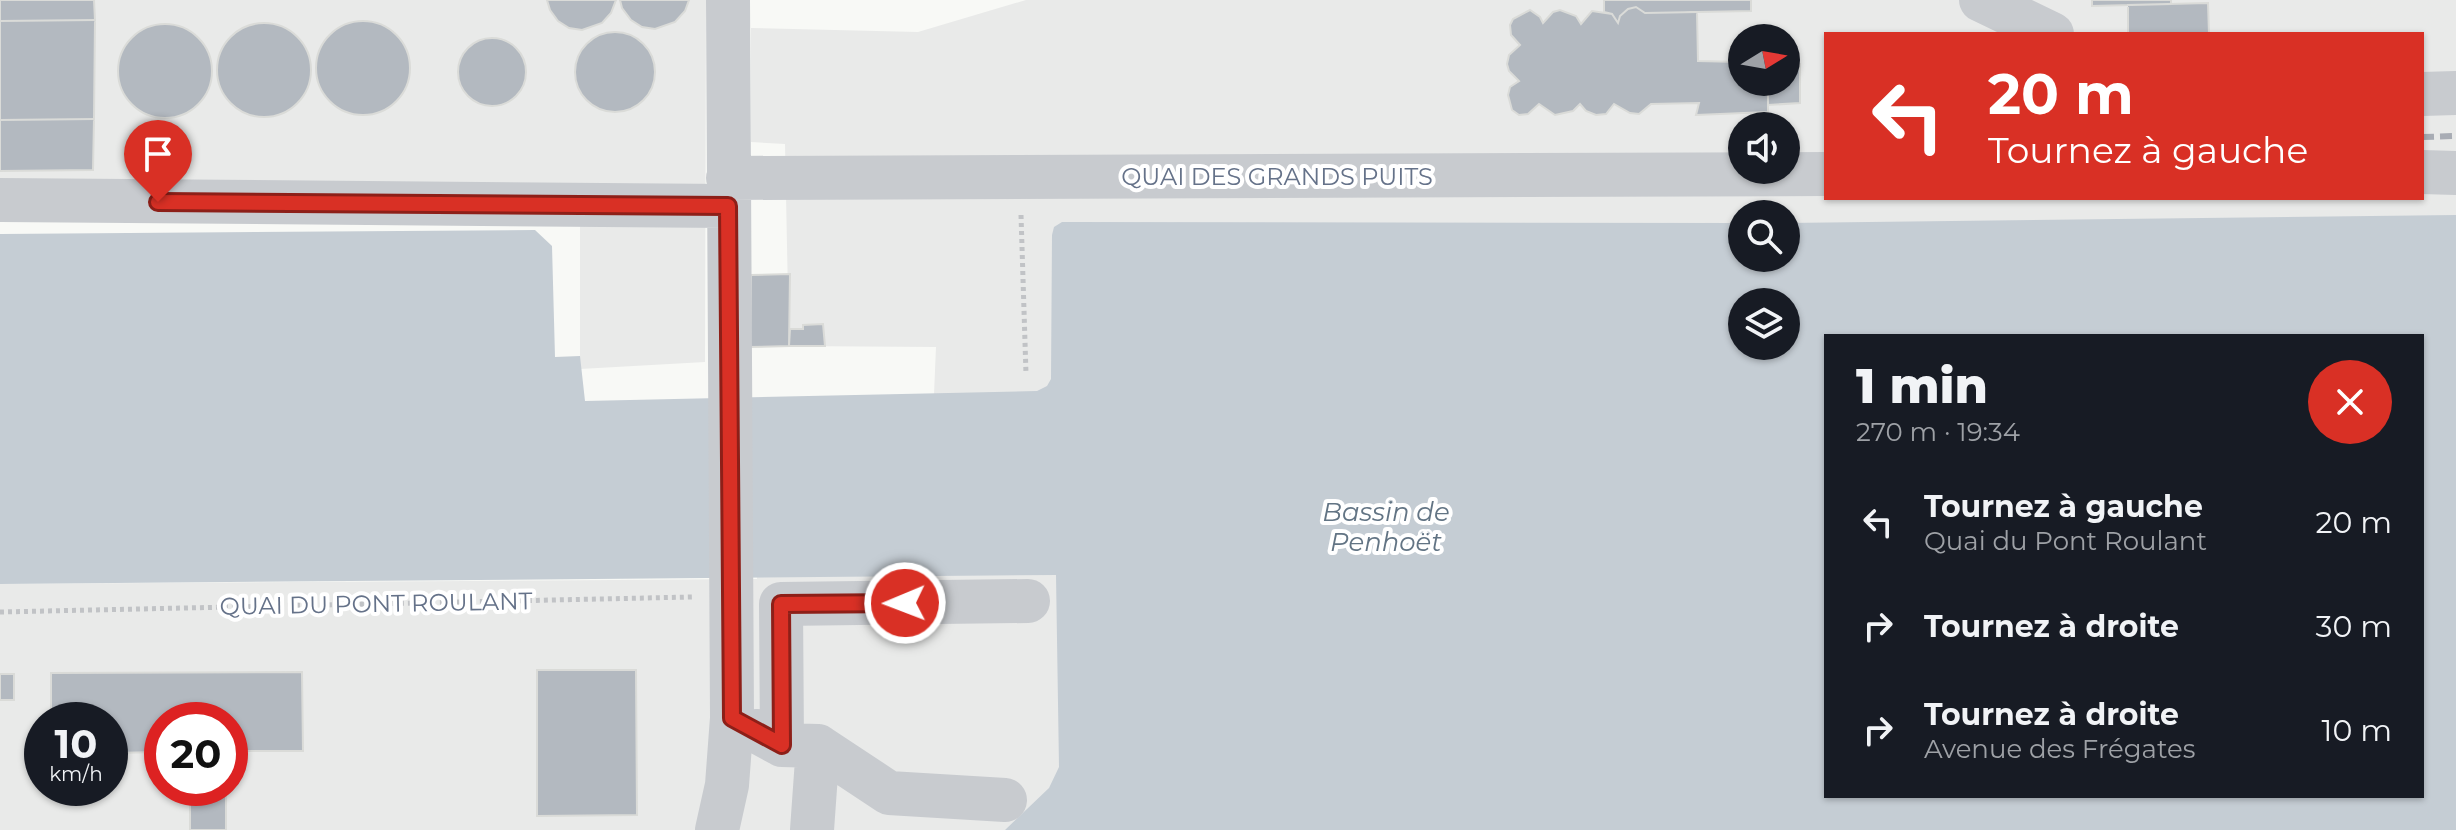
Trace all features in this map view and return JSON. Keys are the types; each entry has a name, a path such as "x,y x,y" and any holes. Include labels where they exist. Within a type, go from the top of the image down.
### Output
{"street":[{"path":"717,830 727,785 732,718 728,0"},
{"path":"1981,0 2048,32"},
{"path":"2424,94 2456,93"},
{"path":"2424,172 2456,173"},
{"name":"QUAI DES GRANDS PUITS","path":"0,200 728,192 1020,177 1824,174"},
{"path":"812,830 781,604 1028,601"},
{"path":"732,718 800,745 889,793 989,815"}],"path":[{"path":"1020,177 1026,374"},
{"name":"QUAI DU PONT ROULANT","path":"0,612 691,597 731,644"}],"shaded area":[{"path":"0,0 706,0 705,362 580,369 580,190 0,195"},
{"path":"1026,0 2456,0 2456,830 0,830 0,584 757,579 755,399 934,394 936,347 789,346 785,144 751,142 751,28 918,32"}],"water":[{"name":"Bassin de Penhoët","path":"2456,215 2456,830 1005,830 1049,788 1059,767 1056,575 0,584 0,234 535,230 552,246 555,357 580,356 585,401 1037,391 1047,386 1051,379 1052,235 1054,227 1062,222 1728,223 1728,272 1800,272 1800,223"}],"building":[{"path":"0,0 94,0 95,20 0,21"},
{"path":"547,0 616,0 611,13 602,23 582,30 569,28 558,21"},
{"path":"620,0 689,0 685,11 675,22 655,29 642,27 631,20"},
{"path":"1604,0 1751,0 1751,11 1645,13 1636,7 1620,16 1618,23 1612,14 1604,12"},
{"path":"2092,0 2171,0 2171,4 2092,6"},
{"path":"2208,3 2209,32 2128,32 2128,5"},
{"path":"1636,7 1645,13 1697,12 1698,61 1728,62 1728,96 1768,96 1768,112 1696,115 1699,103 1651,104 1639,114 1630,113 1614,104 1606,114 1596,115 1580,104 1573,111 1555,115 1539,104 1528,114 1519,115 1512,110 1508,95 1510,87 1519,81 1509,71 1507,64 1509,55 1520,45 1511,35 1513,19 1530,10 1543,23 1553,12 1560,10 1576,16 1581,24 1592,11 1612,14 1618,23 1620,16"},
{"path":"95,20 94,119 0,120 0,21"},
{"path":"363,21 381,25 396,35 406,50 410,68 406,86 396,101 381,111 363,115 345,111 330,101 320,86 316,68 320,50 330,35 345,25"},
{"path":"264,23 282,27 297,37 307,52 311,70 307,88 297,103 282,113 264,117 246,113 231,103 221,88 217,70 221,52 231,37 246,27"},
{"path":"165,24 183,28 198,38 208,53 212,71 208,89 198,104 183,114 165,118 147,114 132,104 122,89 118,71 122,53 132,38 147,28"},
{"path":"615,32 630,35 643,44 652,57 655,72 652,87 643,100 630,109 615,112 600,109 587,100 578,87 575,72 578,57 587,44 600,35"},
{"path":"485,38 499,38 511,43 521,53 526,72 521,91 511,101 499,106 485,106 473,101 463,91 458,79 458,65 463,53 473,43"},
{"path":"1768,96 1800,96 1800,103 1768,105"},
{"path":"94,119 93,170 0,171 0,120"},
{"path":"790,274 789,346 750,347 751,275"},
{"path":"823,324 825,346 789,346 790,329"},
{"path":"537,670 636,670 637,815 537,816"},
{"path":"302,672 303,751 248,751 248,702 144,702 144,752 128,753 128,702 51,702 51,673"},
{"path":"0,674 14,674 14,700 0,700"},
{"path":"190,806 226,806 226,830 190,830"}],"railway":[{"path":"2424,137 2456,136"}],"route":[{"path":"158,202 728,206 732,718 782,745 781,604 905,603"}]}
